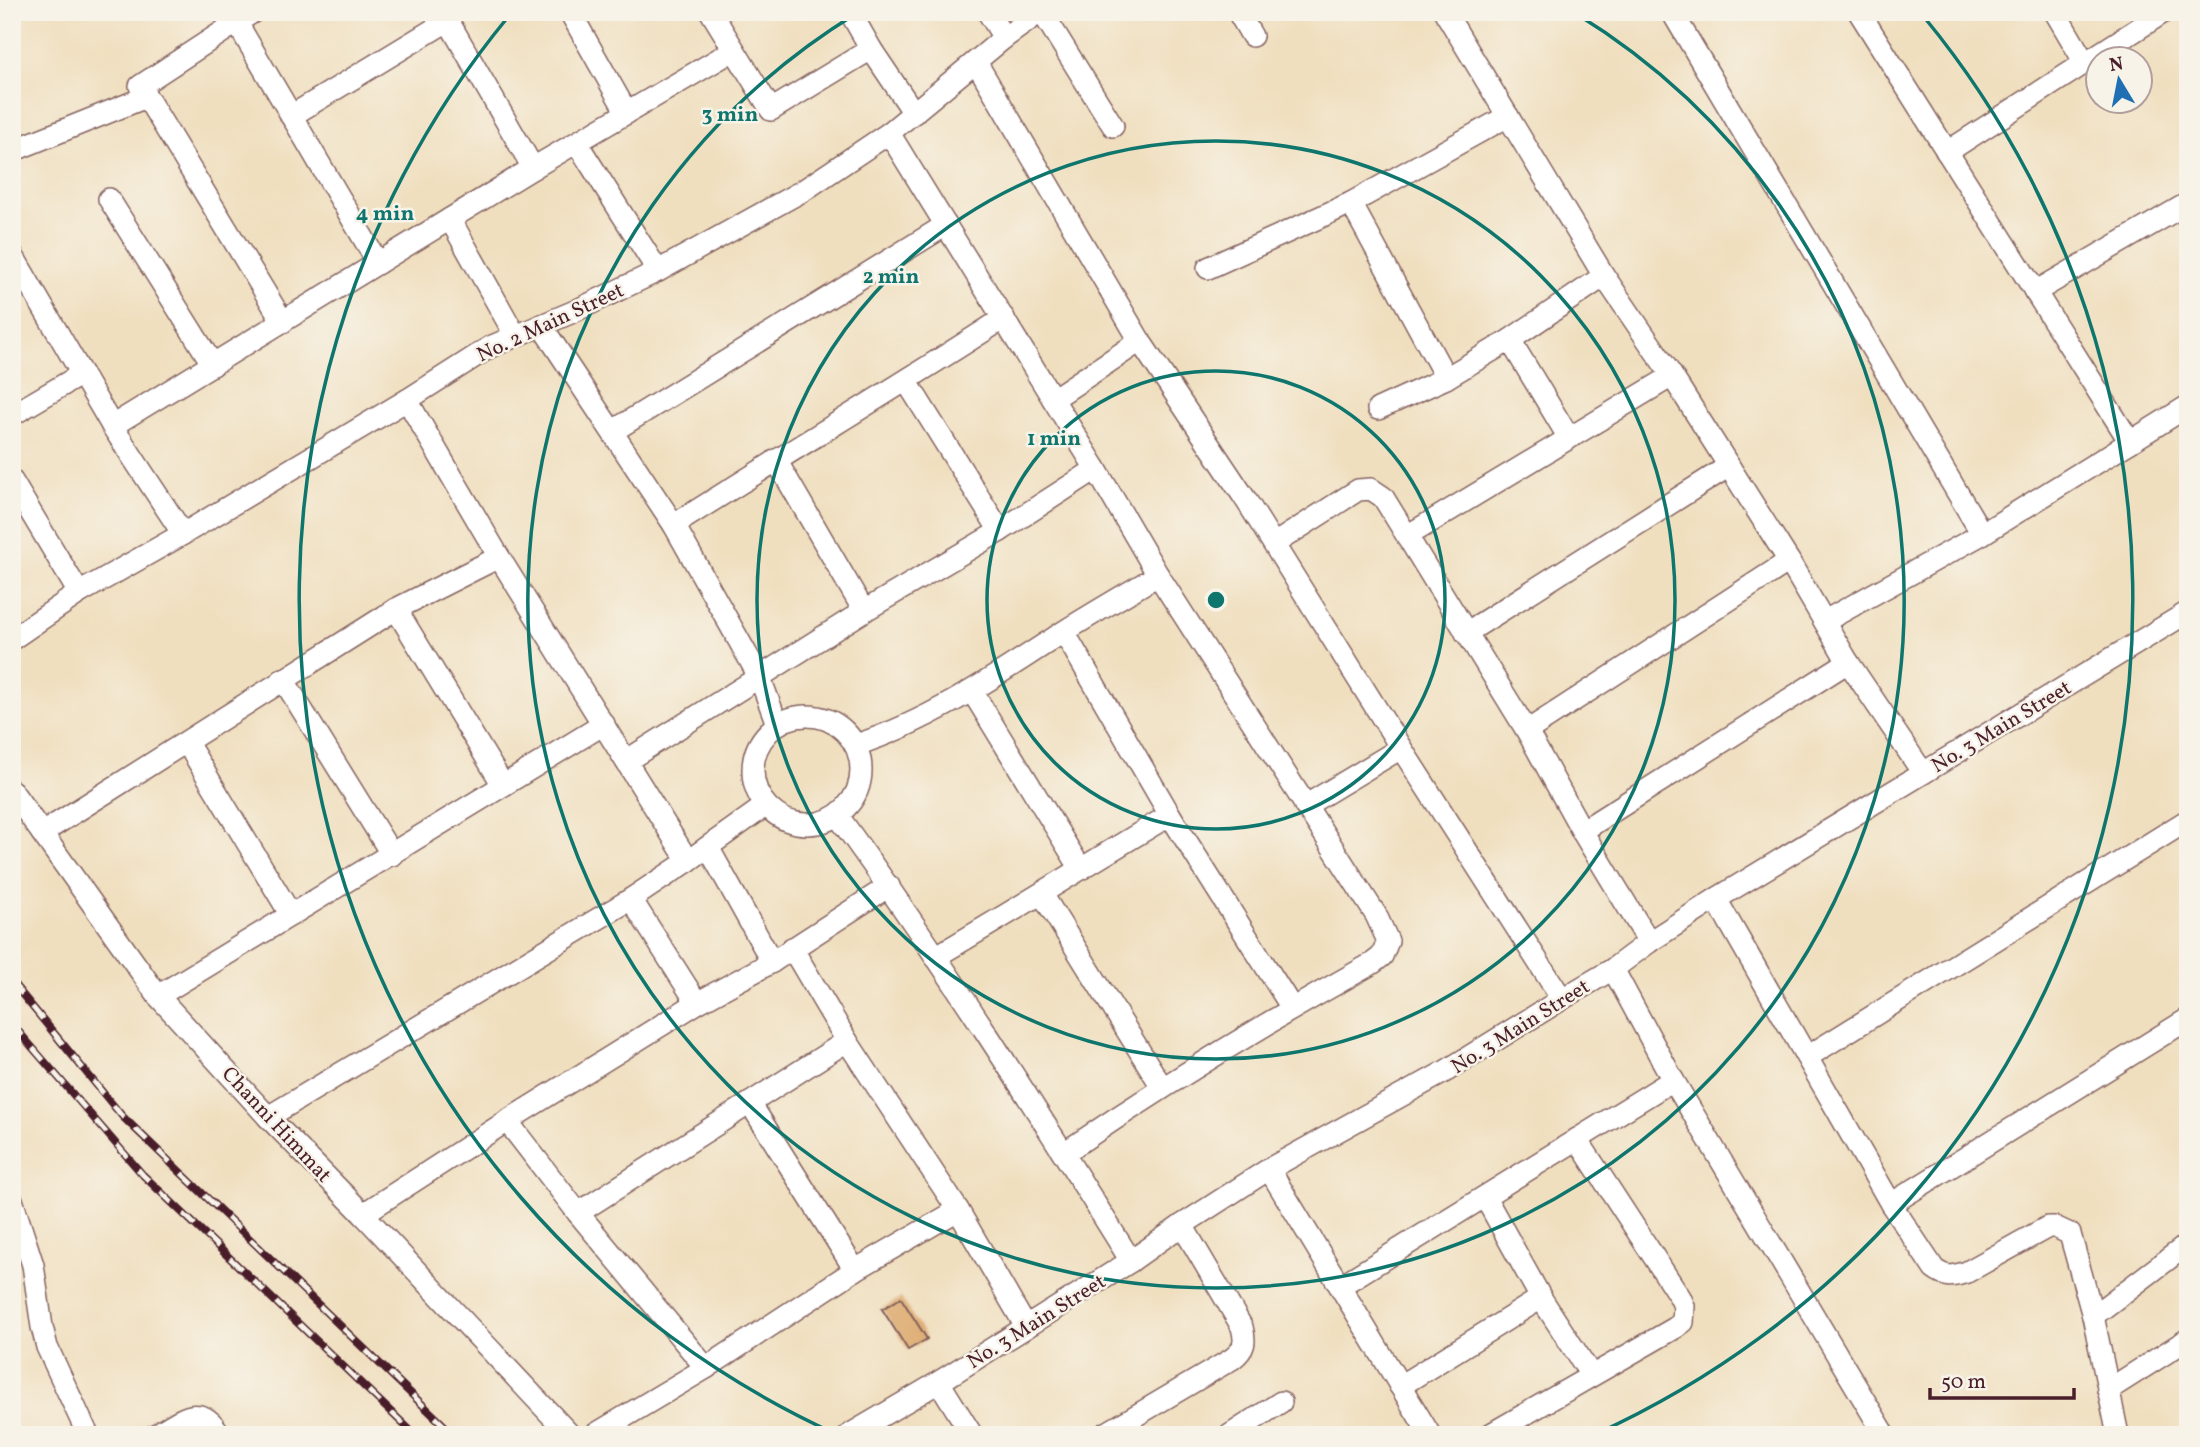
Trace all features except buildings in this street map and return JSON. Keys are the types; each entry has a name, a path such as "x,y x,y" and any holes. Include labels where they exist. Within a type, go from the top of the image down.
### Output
{"street":[{"path":"570,12 627,113"},
{"path":"711,12 771,110 871,49"},
{"path":"850,12 914,113"},
{"path":"988,12 1003,38"},
{"path":"1041,12 1113,126"},
{"name":"No. 2 Main Street","path":"12,639 79,593 407,400 490,347 575,311 658,271 804,190 889,133 1003,38 1041,12"},
{"path":"1238,12 1252,36"},
{"path":"1445,12 1604,276 1672,376 1789,561 1848,662 1923,773"},
{"path":"1859,12 2130,442"},
{"path":"1947,152 2084,63 2054,12"},
{"path":"2111,46 2164,12"},
{"path":"1678,15 1982,534"},
{"path":"291,116 446,16 533,169"},
{"path":"283,322 140,86 245,17 291,116 379,263"},
{"path":"112,426 450,219 734,50"},
{"path":"976,62 1140,341 1274,544 1562,999"},
{"path":"12,151 146,97"},
{"path":"1208,268 1351,203 1508,116"},
{"path":"889,133 1054,399 1158,575 1376,915 1388,941 1382,956 1373,963 1292,1008 1162,1087 1063,1153"},
{"path":"577,143 658,271"},
{"path":"108,199 213,365"},
{"path":"1351,203 1446,378"},
{"path":"2035,292 2188,203"},
{"path":"450,219 515,335"},
{"path":"613,431 946,225"},
{"path":"12,254 112,426 183,534"},
{"path":"1378,409 1446,378 1510,340 1604,276"},
{"path":"674,525 906,382 1004,318"},
{"path":"541,325 674,525 760,678 777,724"},
{"path":"1510,340 1569,439"},
{"path":"1054,399 1140,341"},
{"path":"12,415 82,374"},
{"path":"1406,536 1672,376"},
{"path":"906,382 1000,531"},
{"path":"407,400 499,557 688,861"},
{"path":"1825,621 1982,534 2188,406"},
{"path":"776,460 864,611"},
{"path":"1466,633 1729,466"},
{"path":"626,761 864,611 1000,531 1096,470"},
{"path":"12,481 79,593"},
{"path":"1274,544 1358,490 1371,489 1383,497 1527,731 1582,831 1649,943"},
{"path":"42,833 396,609 499,557"},
{"path":"1527,731 1789,561"},
{"path":"856,745 912,724 971,691 1158,575"},
{"path":"396,609 503,785"},
{"name":"No. 3 Main Street","path":"849,1435 939,1382 1131,1261 1182,1224 1269,1169 1446,1072 1613,970 1716,899 2188,612"},
{"path":"1064,632 1170,816 1292,1008"},
{"path":"1582,831 1848,662"},
{"path":"283,679 392,855"},
{"path":"971,691 1081,869"},
{"path":"805,715 835,723 856,745 862,776 849,805 838,816 823,823 792,823 765,806 752,778 757,748 777,724 805,715"},
{"path":"158,996 604,724"},
{"path":"187,743 291,915"},
{"path":"1305,806 1401,748"},
{"name":"Channi Himmat","path":"12,791 158,996 268,1117 570,1435"},
{"path":"268,1117 631,899 765,806"},
{"path":"838,816 889,886 1131,1261"},
{"path":"935,957 1170,816"},
{"path":"1807,1057 2187,823"},
{"path":"708,847 772,962"},
{"path":"363,1214 507,1121 697,1003 772,962 889,886"},
{"path":"1042,894 1162,1087"},
{"path":"631,899 697,1003"},
{"path":"1716,899 1891,1204 1934,1269 1942,1276 1967,1272 2048,1227 2070,1234 2093,1317 2118,1435"},
{"path":"792,948 847,1041 958,1210 1026,1327"},
{"path":"1613,970 1673,1080 1885,1435"},
{"path":"1891,1204 2188,1019"},
{"path":"578,1213 847,1041"},
{"path":"1340,1286 1673,1080"},
{"path":"750,1103 855,1270"},
{"path":"507,1121 578,1213 706,1368"},
{"path":"1489,1435 1683,1322 1684,1306 1680,1297 1577,1139"},
{"path":"1269,1169 1430,1435"},
{"path":"1485,1197 1541,1298 1591,1375"},
{"path":"12,1199 33,1265 47,1347 88,1435"},
{"path":"594,1435 706,1368 855,1270 958,1210"},
{"path":"1102,1435 1232,1359 1244,1346 1242,1327 1182,1224"},
{"path":"2093,1317 2188,1244"},
{"path":"1401,1386 1541,1298"},
{"path":"2108,1390 2188,1339"},
{"path":"939,1382 972,1435"},
{"path":"1230,1435 1281,1402"},
{"path":"155,1435 192,1415 205,1415 220,1435"}],"railway":[{"path":"12,982 122,1116 454,1435"},
{"path":"12,1024 143,1175 415,1435"}]}
